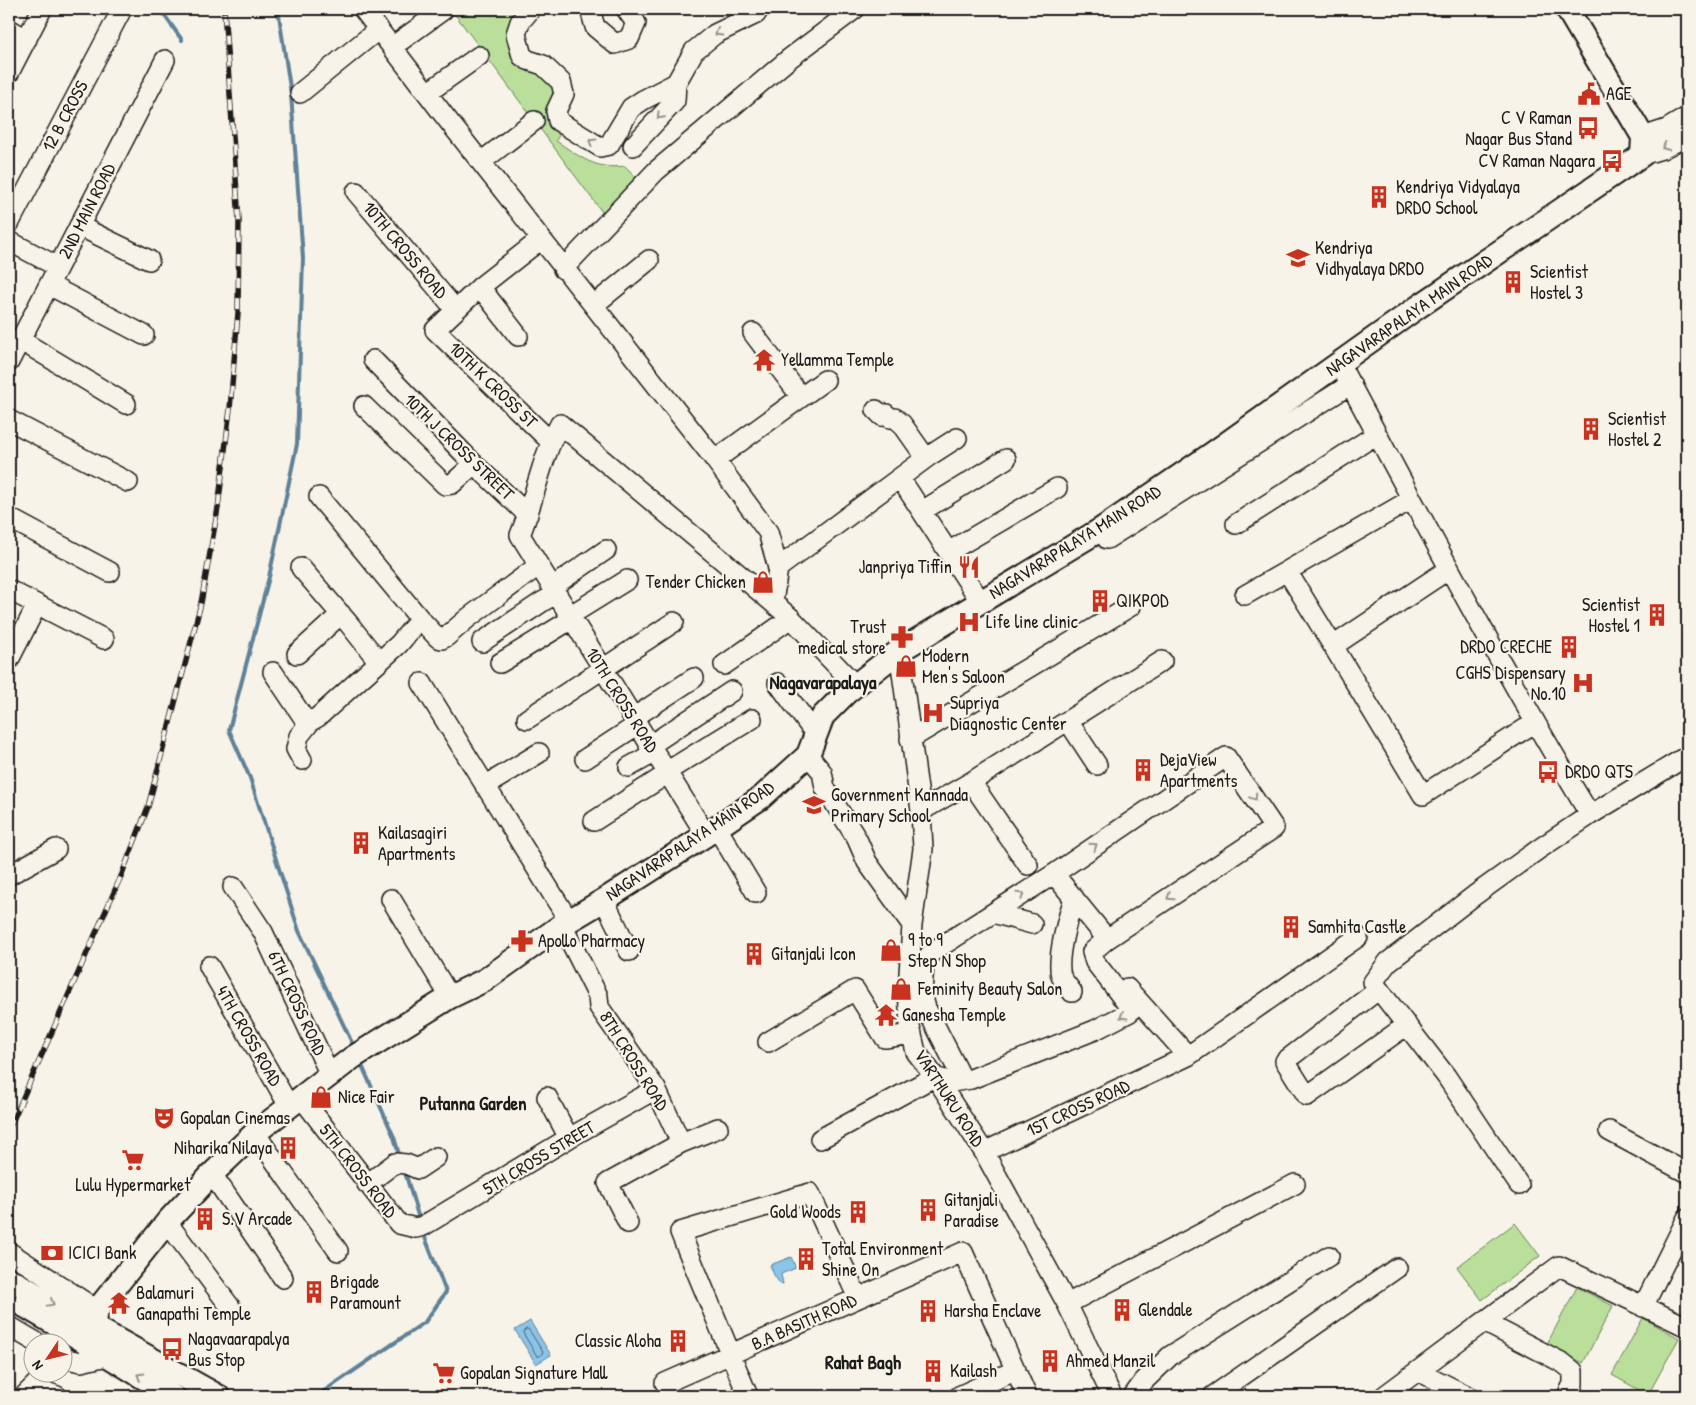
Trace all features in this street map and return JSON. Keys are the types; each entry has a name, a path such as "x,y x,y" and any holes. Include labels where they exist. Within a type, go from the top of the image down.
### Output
{"main road":[{"path":"1567,9 1643,146"},
{"name":"NAGAVARAPALAYA MAIN ROAD","path":"95,1319 167,1222 212,1174 255,1133 400,1020 493,975 565,923 711,832 762,797 812,745 823,716 847,692 899,651 1100,530 1213,453 1643,146"},
{"path":"9,1279 95,1319 218,1396"},
{"path":"9,1297 174,1396"}],"street":[{"path":"9,73 42,9"},
{"name":"12 B CROSS","path":"9,224 122,9"},
{"path":"531,9 520,22 516,34 522,56 544,65 561,82 564,94 556,112 558,121 600,147 609,145 632,108 643,100 676,83"},
{"path":"590,9 596,27 615,44 630,39 636,23 626,9"},
{"path":"633,146 675,101 676,83 694,51 715,34 756,14 759,9"},
{"path":"563,268 656,171 790,58 856,9"},
{"path":"368,10 378,29 427,93 540,240 594,305 715,460 768,532 778,568 773,603"},
{"path":"392,47 443,10"},
{"path":"9,29 27,39"},
{"path":"300,93 378,29"},
{"path":"427,93 479,56"},
{"name":"2ND MAIN ROAD","path":"9,362 165,60"},
{"path":"1643,146 1687,117"},
{"path":"481,162 534,120"},
{"path":"1643,146 1662,149 1687,136"},
{"name":"10TH CROSS ROAD","path":"356,192 455,309"},
{"path":"79,226 150,260"},
{"path":"455,309 540,240"},
{"path":"9,241 58,267"},
{"path":"594,305 649,260"},
{"path":"49,285 144,336"},
{"path":"480,287 518,336"},
{"name":"10TH K CROSS ST","path":"455,309 435,330 550,441"},
{"path":"753,333 802,396"},
{"path":"20,340 126,404"},
{"name":"10TH J CROSS STREET","path":"373,360 474,464 528,515"},
{"path":"1339,363 1534,723 1590,815"},
{"path":"715,460 824,380"},
{"path":"1107,539 1351,384"},
{"path":"364,406 445,485 452,484 474,464"},
{"path":"876,410 882,416 886,414 902,424 926,458"},
{"path":"9,420 128,482"},
{"path":"528,515 550,441 560,424 791,618 856,686"},
{"path":"1236,524 1377,434"},
{"path":"778,568 926,458 957,438"},
{"path":"922,511 1006,460"},
{"path":"900,478 981,602"},
{"path":"948,552 1057,488"},
{"path":"319,497 420,620 438,638 442,639 538,566"},
{"path":"1245,595 1412,499"},
{"name":"10TH CROSS ROAD","path":"528,515 520,535 538,566 667,773 756,893"},
{"path":"9,518 110,572"},
{"path":"482,642 542,602 606,550"},
{"path":"301,568 379,662"},
{"path":"1333,646 1449,569"},
{"path":"1287,571 1423,795 1534,723"},
{"path":"500,663 627,580"},
{"path":"9,590 104,639"},
{"path":"9,660 37,605"},
{"path":"910,739 1131,606"},
{"path":"297,654 341,614"},
{"path":"724,664 791,618"},
{"path":"302,760 296,749 299,736 311,721 318,717 399,644 420,620"},
{"path":"526,719 674,622"},
{"name":"VARTHURU ROAD","path":"899,651 921,811 922,848 912,925 908,990 911,1031 916,1052 984,1152 1067,1304 1112,1396"},
{"path":"921,811 971,782 1162,661"},
{"path":"272,672 303,717 311,721"},
{"path":"585,759 610,743 694,678"},
{"name":"8TH CROSS ROAD","path":"422,683 565,923 598,996 599,1007 656,1089 682,1143"},
{"path":"778,683 812,745 822,772 825,788 856,838 867,862 912,925"},
{"path":"629,767 732,691"},
{"path":"594,820 752,719"},
{"path":"1068,720 1097,765"},
{"path":"485,786 538,753"},
{"path":"1519,1185 1446,1076 1373,982 1388,962 1475,895 1590,815 1687,756"},
{"path":"820,1140 934,1077 952,1082 971,1079 1095,1030 1130,1012 1131,1009 1095,962 1092,952 1107,939 1274,828 1226,757 1054,874 932,952 924,962 922,994 926,1008 963,1080"},
{"path":"971,782 1028,865"},
{"path":"9,874 56,849"},
{"path":"1054,874 1107,939"},
{"name":"6TH CROSS ROAD","path":"233,887 263,932 330,1075"},
{"path":"1072,992 1061,976 1061,962 1065,927 1074,898"},
{"path":"391,899 450,997"},
{"path":"604,900 629,951"},
{"path":"993,913 1032,924"},
{"name":"1ST CROSS ROAD","path":"984,1152 1180,1060 1358,938"},
{"name":"4TH CROSS ROAD","path":"210,966 295,1102"},
{"path":"1110,968 1180,1060"},
{"path":"768,1042 855,990 885,1038 911,1031 926,1008"},
{"path":"1378,990 1285,1061 1307,1096 1407,1025"},
{"name":"5TH CROSS STREET","path":"419,1227 656,1089"},
{"path":"547,1097 569,1138"},
{"name":"5TH CROSS ROAD","path":"295,1102 367,1184 399,1224 419,1227"},
{"path":"628,1223 608,1183 682,1143 718,1128"},
{"path":"1609,1131 1687,1173"},
{"path":"255,1133 338,1251"},
{"path":"367,1184 400,1164 418,1169 436,1157"},
{"path":"212,1174 283,1278"},
{"path":"1067,1304 1295,1184"},
{"path":"748,1396 680,1232 810,1193 858,1298"},
{"path":"1642,1306 1687,1218"},
{"path":"167,1222 232,1308"},
{"path":"9,1252 95,1319"},
{"name":"B.A BASITH ROAD","path":"664,1383 963,1252 1027,1396"},
{"path":"1133,1396 1144,1380 1170,1356 1329,1256"},
{"path":"1384,1396 1559,1266 1687,1327"},
{"path":"1213,1396 1397,1268"},
{"path":"1484,1322 1563,1363 1573,1371 1573,1384 1567,1396"},
{"path":"9,1326 22,1334"},
{"path":"72,1360 81,1362 108,1356"},
{"path":"959,1396 1016,1370"},
{"path":"1418,1371 1468,1396"},
{"path":"34,1392 57,1396"}],"green space":[{"path":"451,9 522,9 510,29 509,44 514,61 521,61 523,67 528,72 543,73 558,86 560,133 556,141 596,164 614,167 625,166 637,178 608,220"},
{"path":"1515,1223 1540,1256 1482,1300 1457,1267"},
{"path":"1577,1287 1613,1306 1583,1363 1547,1344"},
{"path":"1643,1318 1679,1338 1648,1395 1612,1375"}],"water":[{"path":"791,1257 796,1268 781,1274 783,1284 780,1284 770,1265"},
{"path":"530,1321 551,1355 536,1364 515,1330"}],"waterway":[{"path":"160,9 182,40"},
{"path":"278,9 291,94 303,258 297,444 269,577 229,730 250,778 299,931 354,1047"},
{"path":"360,1061 394,1137 400,1158"},
{"path":"404,1169 420,1222"},
{"path":"317,1396 425,1322 446,1292 423,1232"}],"railway":[{"path":"9,1129 122,874 148,807 201,603 218,508 230,409 238,313 239,221 224,9"}],"place":[{"name":"AGE","path":"1589,94"},
{"name":"C V Raman Nagar Bus Stand","path":"1588,128"},
{"name":"CV Raman Nagara","path":"1612,161"},
{"name":"Kendriya Vidyalaya DRDO School","path":"1379,197"},
{"name":"Kendriya Vidhyalaya DRDO","path":"1298,258"},
{"name":"Scientist Hostel 3","path":"1513,282"},
{"name":"Yellamma Temple","path":"764,360"},
{"name":"Scientist Hostel 2","path":"1591,429"},
{"name":"Janpriya Tiffin","path":"969,567"},
{"name":"Tender Chicken","path":"763,582"},
{"name":"QIKPOD","path":"1100,601"},
{"name":"Scientist Hostel 1","path":"1657,615"},
{"name":"Life line clinic","path":"969,622"},
{"name":"Trust medical store","path":"902,637"},
{"name":"DRDO CRECHE","path":"1569,647"},
{"name":"Modern Men's Saloon","path":"906,666"},
{"name":"CGHS Dispensary No.10","path":"1583,683"},
{"name":"Supriya Diagnostic Center","path":"933,713"},
{"name":"DejaView Apartments","path":"1143,770"},
{"name":"DRDO QTS","path":"1548,772"},
{"name":"Government Kannada Primary School","path":"814,805"},
{"name":"Kailasagiri Apartments","path":"361,843"},
{"name":"Samhita Castle","path":"1291,927"},
{"name":"Apollo Pharmacy","path":"522,941"},
{"name":"9 to 9 Step N Shop","path":"891,950"},
{"name":"Gitanjali Icon","path":"754,954"},
{"name":"Feminity Beauty Salon","path":"901,989"},
{"name":"Ganesha Temple","path":"886,1015"},
{"name":"Nice Fair","path":"321,1097"},
{"name":"Gopalan Cinemas","path":"164,1118"},
{"name":"Niharika Nilaya","path":"288,1148"},
{"name":"Lulu Hypermarket","path":"133,1160"},
{"name":"Gitanjali Paradise","path":"928,1210"},
{"name":"Gold Woods","path":"858,1212"},
{"name":"S.V Arcade","path":"205,1219"},
{"name":"ICICI Bank","path":"52,1253"},
{"name":"Total Environment Shine On","path":"806,1259"},
{"name":"Brigade Paramount","path":"314,1292"},
{"name":"Balamuri Ganapathi Temple","path":"119,1303"},
{"name":"Glendale","path":"1122,1310"},
{"name":"Harsha Enclave","path":"928,1311"},
{"name":"Classic Aloha","path":"678,1341"},
{"name":"Nagavaarapalya Bus Stop","path":"172,1349"},
{"name":"Ahmed Manzil","path":"1050,1361"},
{"name":"Kailash","path":"933,1371"},
{"name":"Gopalan Signature Mall","path":"444,1373"}],"district":[{"name":"Nagavarapalaya","path":"823,682"},
{"name":"Putanna Garden","path":"473,1103"},
{"name":"Rahat Bagh","path":"863,1362"}]}
